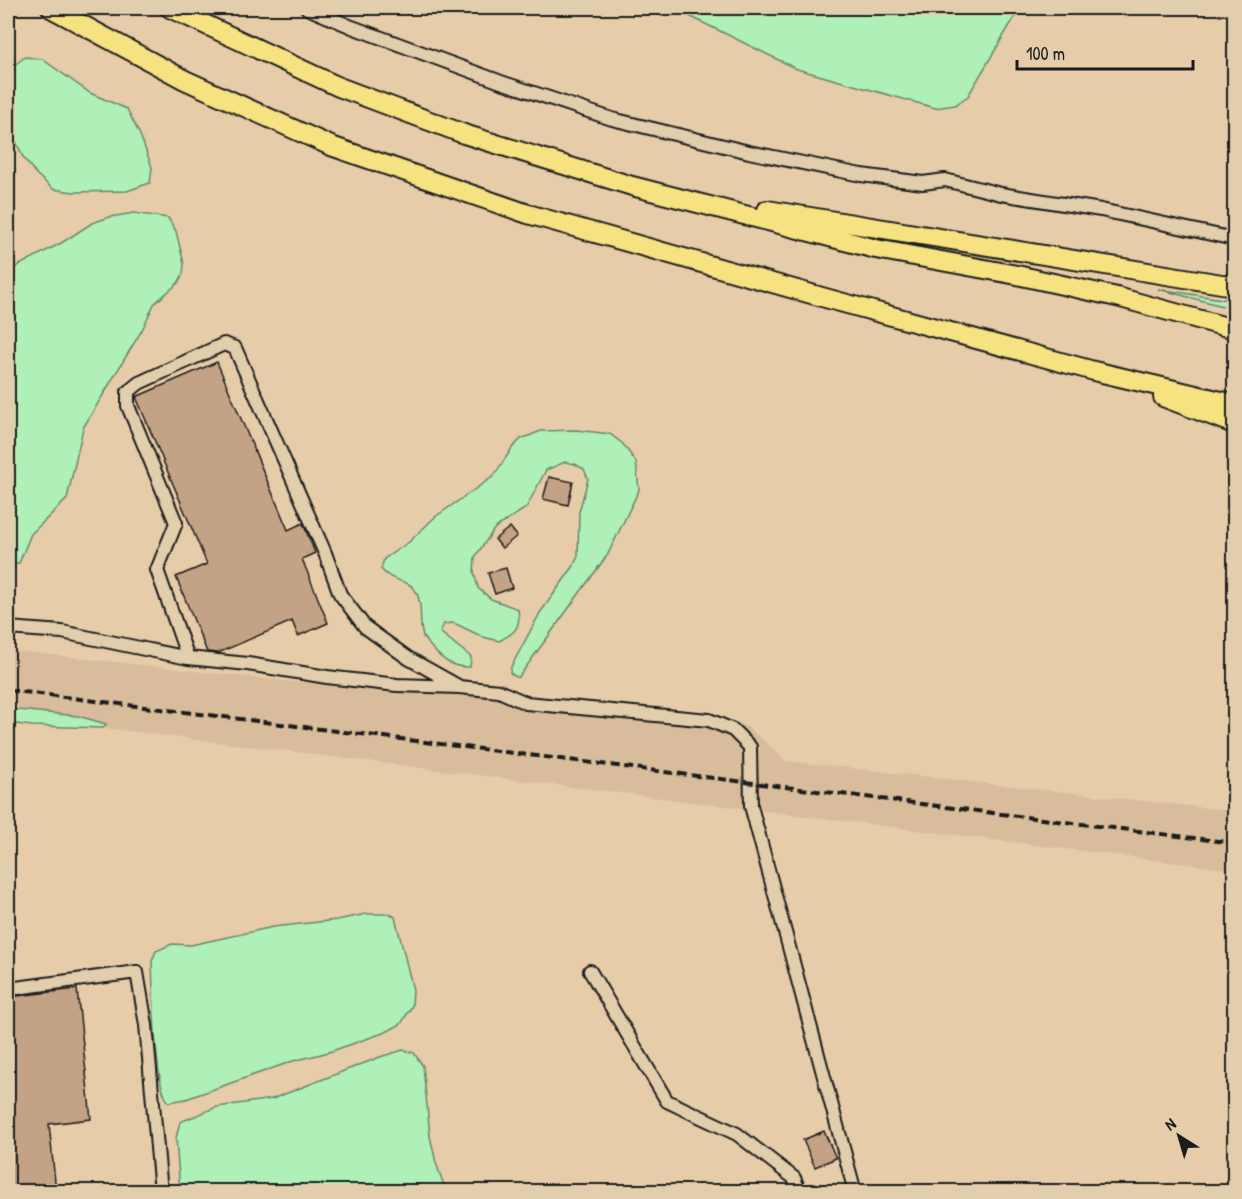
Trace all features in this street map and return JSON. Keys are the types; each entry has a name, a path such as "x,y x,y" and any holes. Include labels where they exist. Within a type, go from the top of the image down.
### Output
{"highway":[{"path":"51,8 185,80 331,146 528,214 1094,371 1234,404"},
{"path":"170,8 339,87 464,134 632,186 876,249 1017,275 1117,297 1234,329"},
{"path":"632,186 874,229 1234,286"},
{"path":"1094,371 1234,424"}],"lane":[{"path":"307,8 501,82 623,122 861,176 923,183 945,180 1001,194 1101,210 1234,239"},
{"path":"188,658 157,570 176,523 128,405 128,392 139,383 224,344 235,348 340,594 365,627 408,658 459,687"},
{"path":"8,628 62,632 188,658 248,664 327,677 397,685 499,691 526,703 709,720 733,730 750,747 751,806 855,1191"},
{"path":"590,971 667,1101 737,1134 794,1178 800,1191"},
{"path":"8,989 137,972 146,1025 161,1191"}],"shaded area":[{"path":"8,650 284,681 531,697 715,715 748,727 786,761 1234,811 1234,870 8,716"}],"green space":[{"path":"673,8 1020,8 968,96 955,105 935,108 797,69"},
{"path":"25,57 42,59 90,93 127,109 152,167 150,183 127,191 73,192 53,189 36,174 23,157 9,126 8,70"},
{"path":"134,213 168,218 176,231 184,264 183,274 178,283 154,304 142,330 83,428 67,499 31,534 19,563 8,565 8,271 63,242 92,223"},
{"path":"1158,289 1234,301 1234,309"},
{"path":"576,430 610,434 623,444 636,462 639,490 608,554 518,678 510,673 540,613 573,567 578,556 579,512 588,479 584,469 575,464 565,462 546,470 526,508 495,528 475,557 474,572 478,588 491,599 518,609 519,621 516,629 499,641 483,637 454,623 444,624 440,632 471,657 470,667 448,662 435,652 424,637 418,595 415,590 381,569 384,559 409,542 435,517 494,476 512,448 521,439 541,431"},
{"path":"8,709 78,716 106,724 103,728 8,723"},
{"path":"8,763 16,784 14,800 8,806"},
{"path":"366,914 390,914 395,917 413,990 412,1006 401,1024 386,1032 329,1052 293,1061 186,1099 169,1102 160,1079 155,1036 152,961 156,951 172,944 191,945 273,927 337,920"},
{"path":"403,1050 414,1053 423,1066 430,1136 446,1191 180,1191 176,1138 180,1122 217,1107 272,1099"}],"building":[{"path":"217,362 288,530 303,523 315,553 302,559 328,623 298,636 292,621 218,653 207,652 176,577 207,564 136,397"},
{"path":"549,477 573,482 568,505 543,499"},
{"path":"510,527 517,536 502,548 495,539"},
{"path":"506,568 512,588 495,594 488,573"},
{"path":"77,989 91,1119 49,1124 56,1191 8,1191 8,997"},
{"path":"824,1131 836,1158 815,1167 803,1140"}],"railway":[{"path":"8,690 1234,843"}]}
